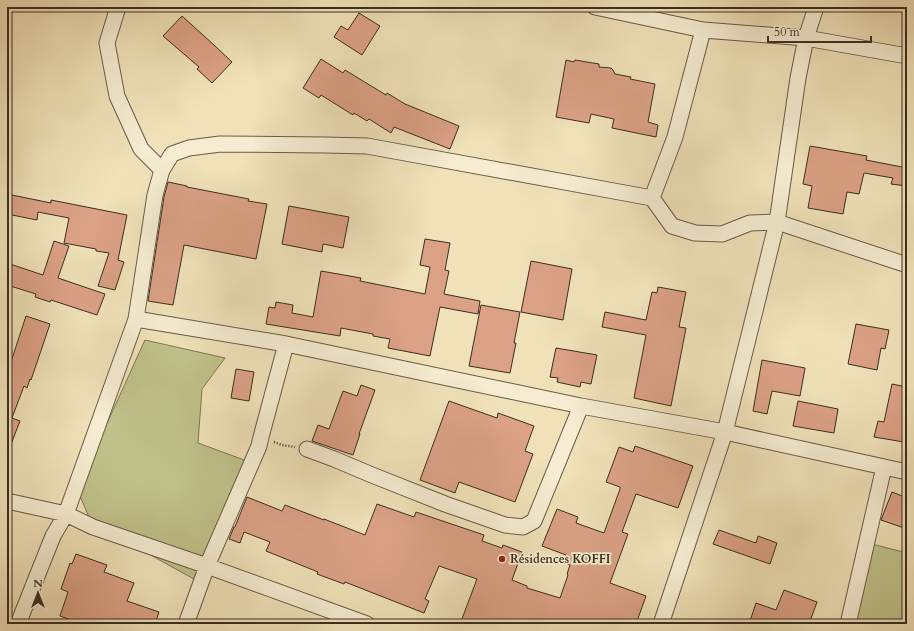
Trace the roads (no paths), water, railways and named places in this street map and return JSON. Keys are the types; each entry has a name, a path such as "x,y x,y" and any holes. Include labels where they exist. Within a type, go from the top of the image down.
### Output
{"street":[{"path":"118,7 106,43 117,96 141,149 162,170"},
{"path":"595,7 703,30 806,38 907,56"},
{"path":"661,624 725,432 777,222 798,78 806,38 816,7"},
{"path":"652,198 674,137 703,30"},
{"path":"18,624 53,536 66,514 136,319 155,195 162,170 172,154 189,148 220,144 367,146 652,198 672,226 695,233 722,234 750,223 777,222 907,265"},
{"path":"136,319 286,344 581,406 725,432 907,472"},
{"path":"186,624 207,566 259,446 286,344"},
{"path":"307,449 445,504 506,525 523,527 534,521 581,406"},
{"path":"848,624 884,467"},
{"path":"7,501 66,514 93,527 207,566 367,624"}],"place":[{"name":"Résidences KOFFI","path":"502,559"}]}
